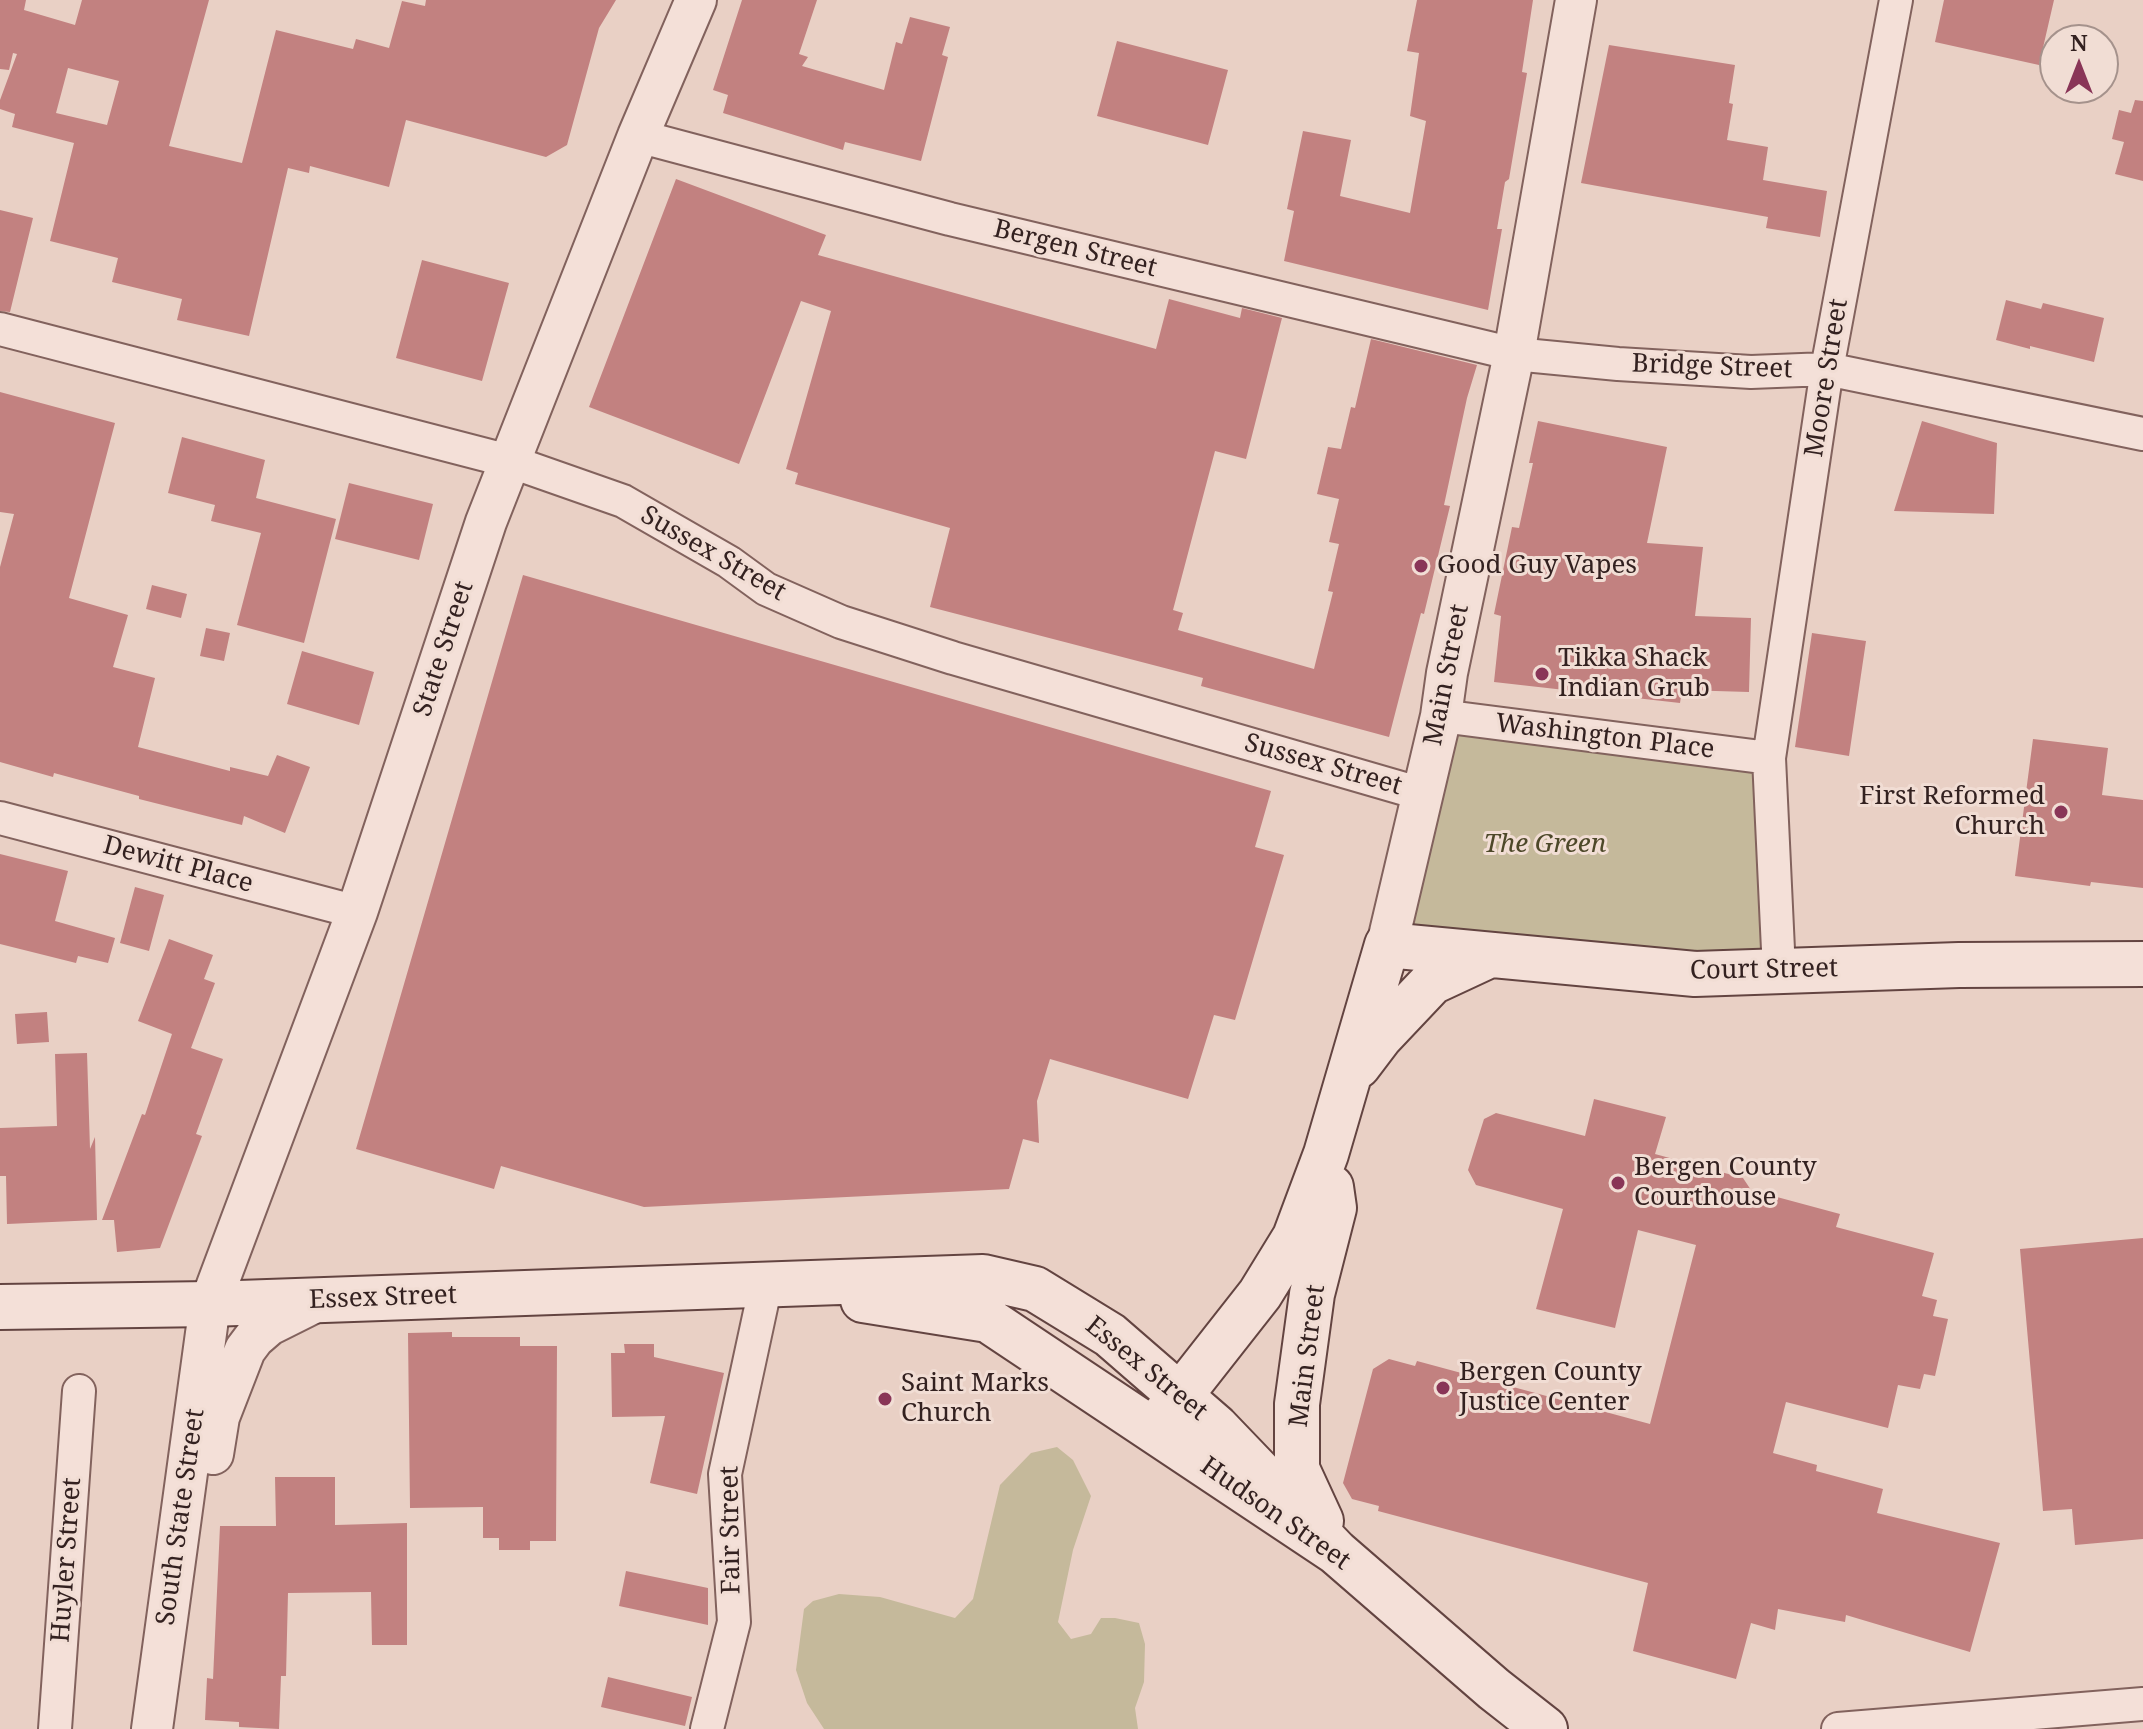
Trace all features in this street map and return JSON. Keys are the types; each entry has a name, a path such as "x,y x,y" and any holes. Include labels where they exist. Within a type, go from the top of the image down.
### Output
{"main road":[{"name":"Court Street","path":"1387,945 1695,974 2143,964"},
{"name":"Main Street","path":"1166,1412 1267,1283 1295,1237 1326,1154 1387,945"},
{"path":"1346,1080 1380,1037 1432,982 1493,954"},
{"name":"Main Street","path":"1326,1154 1334,1208 1312,1294 1297,1404 1297,1469 1336,1552"},
{"name":"Essex Street","path":"0,1307 210,1304 983,1277 1035,1289 1110,1335 1138,1360 1166,1412"},
{"name":"Essex Street","path":"766,1284 988,1320"},
{"name":"Hudson Street","path":"988,1320 1166,1412 1545,1729"}],"street":[{"name":"State Street","path":"210,1304 357,912 486,522 638,136 696,0"},
{"name":"Main Street","path":"1387,945 1441,716 1447,673 1514,354 1576,0"},
{"name":"Moore Street","path":"1779,971 1769,758 1827,369 1896,0"},
{"name":"Bergen Street","path":"638,136 950,219 1514,354"},
{"name":"Sussex Street","path":"0,329 509,461 623,501 729,562 766,589 841,622 953,658 1422,794"},
{"name":"Bridge Street","path":"1514,354 1751,372 1827,369 2143,434"},
{"name":"Washington Place","path":"1441,716 1769,758"},
{"name":"Dewitt Place","path":"0,818 357,912"},
{"name":"Fair Street","path":"707,1729 734,1622 725,1474 766,1284"},
{"path":"182,1505 200,1482 215,1451 219,1417 245,1350 269,1325 319,1300"},
{"name":"South State Street","path":"152,1729 210,1304"},
{"name":"Huyler Street","path":"55,1729 79,1391"},
{"path":"1838,1729 2143,1704"}],"green space":[{"name":"The Green","path":"1441,716 1769,758 1779,971 1387,945"},
{"path":"1057,1447 1073,1460 1091,1496 1073,1550 1058,1622 1071,1639 1091,1634 1101,1618 1139,1623 1145,1644 1144,1682 1135,1708 1138,1729 824,1729 807,1703 796,1670 804,1609 813,1601 839,1594 880,1597 955,1618 973,1599 1000,1485 1031,1453"}],"building":[{"path":"0,0 26,0 24,10 75,25 82,0 209,0 169,146 242,163 276,30 353,49 356,39 389,48 402,1 425,6 426,0 616,0 599,28 567,145 546,157 406,120 389,187 310,166 309,173 288,168 249,336 177,320 182,299 112,282 118,258 50,241 74,143 12,127 15,114 0,109 0,100 17,54 13,53 9,70 0,69","holes":["68,68 119,81 107,125 56,113"]},
{"path":"742,0 817,0 799,54 808,57 802,66 884,90 896,42 902,44 910,17 950,27 942,55 948,57 921,161 845,142 843,150 723,113 728,95 713,90"},
{"path":"1417,0 1533,0 1522,72 1527,73 1497,229 1502,229 1488,310 1284,261 1294,211 1287,209 1303,131 1351,140 1340,196 1410,213 1426,121 1410,116 1419,53 1407,51"},
{"path":"1944,0 2054,0 2048,24 2039,24 2039,65 1935,42"},
{"path":"1117,41 1228,70 1208,145 1097,116"},
{"path":"1609,45 1735,65 1727,140 1768,147 1763,180 1827,191 1820,237 1766,228 1768,217 1581,183"},
{"path":"2135,100 2143,101 2143,181 2115,174 2124,142 2112,139 2119,110 2131,113"},
{"path":"676,179 826,235 818,255 1156,349 1169,299 1240,318 1242,308 1282,318 1246,459 1215,451 1173,610 1183,613 1178,630 1314,669 1333,592 1328,591 1339,544 1329,542 1339,499 1317,494 1328,447 1341,449 1351,407 1355,408 1371,339 1477,365 1444,505 1450,506 1424,614 1421,613 1389,737 1201,686 1203,678 930,607 950,528 795,484 798,473 786,469 831,311 801,301 739,464 589,407"},
{"path":"0,210 33,218 10,312 0,311"},
{"path":"422,260 509,283 482,381 396,358"},
{"path":"2006,300 2041,309 2043,303 2104,318 2094,362 1996,340"},
{"path":"0,392 115,423 69,598 128,615 113,667 155,678 138,747 230,771 230,767 268,776 277,755 310,767 285,833 244,816 242,825 54,773 53,777 0,762 0,567 14,514 0,512"},
{"path":"1538,421 1667,447 1647,543 1703,547 1695,616 1751,618 1749,692 1682,690 1680,703 1494,682 1501,616 1494,614 1512,527 1519,528 1533,463 1529,463"},
{"path":"1922,421 1997,443 1994,514 1894,511"},
{"path":"182,437 265,460 256,498 336,519 304,643 237,625 261,533 211,521 215,505 168,493"},
{"path":"349,483 433,504 419,560 335,539"},
{"path":"523,575 1271,791 1255,847 1284,855 1235,1020 1214,1015 1188,1099 1050,1059 1037,1101 1039,1143 1023,1139 1009,1189 644,1207 501,1166 494,1189 356,1149"},
{"path":"152,585 187,594 181,618 146,609"},
{"path":"206,628 230,633 224,661 200,656"},
{"path":"1812,633 1866,641 1849,756 1795,747"},
{"path":"302,651 374,672 359,725 287,704"},
{"name":"First Reformed Church","path":"2033,739 2108,748 2102,795 2143,800 2143,888 2091,882 2090,886 2015,876"},
{"path":"0,854 68,871 55,921 115,938 108,963 78,956 76,963 0,944"},
{"path":"135,887 164,895 149,951 120,943"},
{"path":"169,939 213,955 204,979 215,983 191,1048 223,1059 196,1134 202,1136 160,1248 117,1252 114,1220 102,1220 142,1114 145,1115 172,1034 138,1021"},
{"path":"47,1012 49,1042 17,1044 15,1014"},
{"path":"87,1053 90,1149 95,1137 97,1220 7,1224 6,1176 0,1176 0,1128 57,1126 55,1054"},
{"name":"Bergen County Justice Center","path":"1594,1099 1666,1117 1655,1154 1743,1178 1751,1190 1840,1214 1836,1227 1934,1253 1922,1296 1937,1300 1933,1316 1948,1319 1935,1376 1924,1374 1920,1389 1898,1385 1888,1428 1786,1402 1773,1453 1817,1465 1816,1471 1883,1489 1877,1513 2000,1543 1970,1652 1846,1615 1845,1622 1778,1609 1775,1630 1751,1623 1736,1679 1633,1651 1648,1583 1378,1511 1379,1506 1352,1499 1343,1483 1373,1369 1389,1359 1415,1366 1417,1361 1650,1424 1696,1245 1638,1230 1615,1328 1536,1309 1563,1209 1476,1185 1468,1170 1484,1119 1496,1113 1585,1136"},
{"path":"2143,1238 2143,1539 2075,1545 2072,1509 2043,1511 2020,1249"},
{"path":"452,1332 452,1337 520,1337 520,1346 557,1346 556,1541 530,1541 530,1550 499,1550 499,1538 483,1538 483,1507 410,1508 408,1333"},
{"path":"624,1344 654,1344 654,1357 724,1373 697,1494 650,1483 665,1416 612,1417 611,1353 625,1353"},
{"path":"275,1477 335,1477 335,1525 407,1523 407,1645 372,1645 371,1592 288,1593 286,1676 281,1676 279,1729 239,1727 239,1722 205,1720 207,1678 213,1679 220,1526 276,1526"},
{"path":"626,1571 708,1588 708,1625 619,1606"},
{"path":"608,1677 692,1697 685,1726 601,1707"}],"place":[{"name":"Good Guy Vapes","path":"1421,566"},
{"name":"Tikka Shack Indian Grub","path":"1542,674"},
{"name":"First Reformed Church","path":"2061,812"},
{"name":"Bergen County Courthouse","path":"1618,1183"},
{"name":"Bergen County Justice Center","path":"1443,1388"},
{"name":"Saint Marks Church","path":"885,1399"}]}
